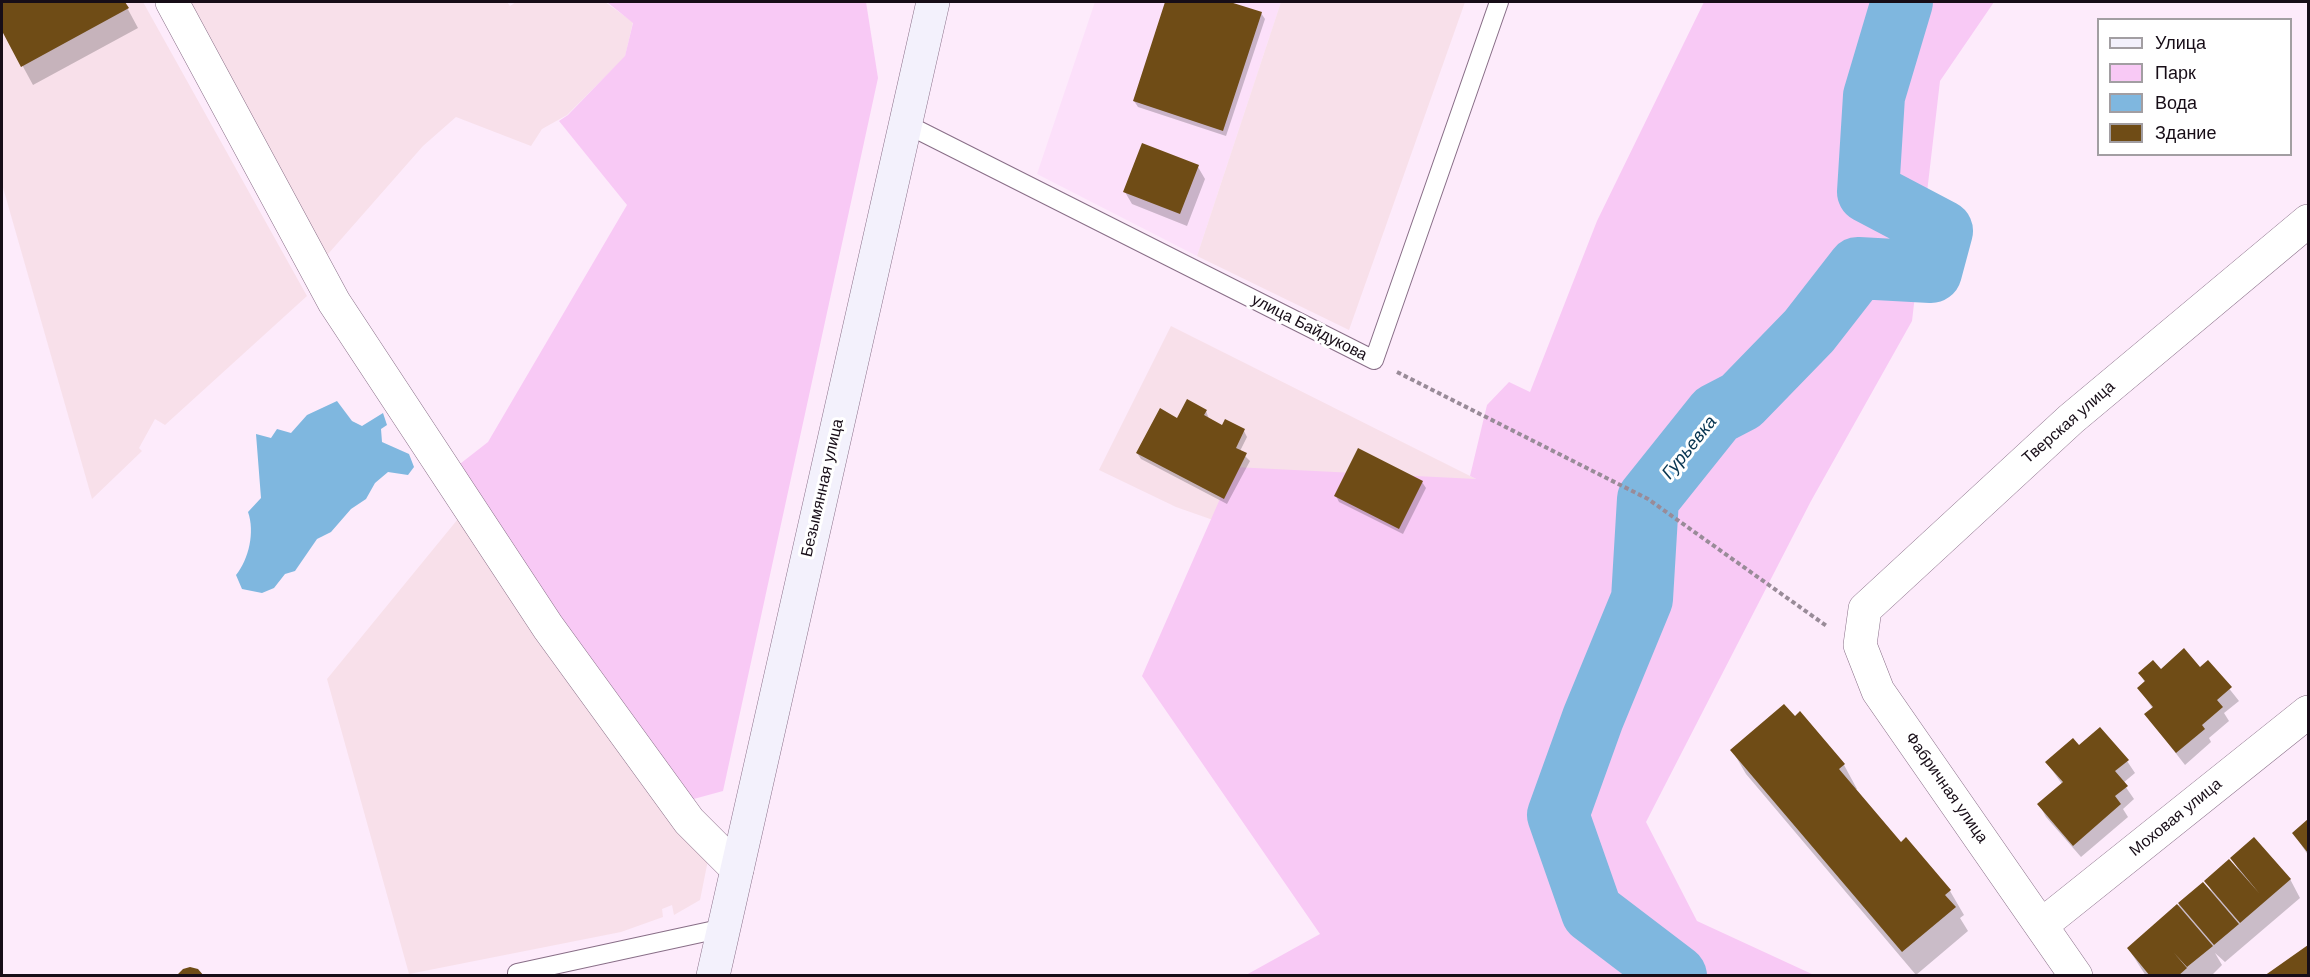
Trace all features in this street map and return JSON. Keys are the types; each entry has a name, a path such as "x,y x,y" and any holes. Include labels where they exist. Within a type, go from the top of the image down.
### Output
{"main road":[{"name":"Безымянная улица","path":"713,975 933,2"}],"street":[{"path":"172,2 334,302 548,627 689,821 737,869"},
{"name":"Тверская улица","path":"1860,645 1865,609 2072,419 2308,221"},
{"name":"Фабричная улица","path":"1860,645 1878,691 2043,924 2076,975"},
{"name":"Моховая улица","path":"2043,924 2308,712"}],"lane":[{"name":"улица Байдукова","path":"904,123 1374,360 1499,2"},
{"path":"513,975 724,928"}],"path":[{"path":"1374,360 1671,513 1737,565 1835,633 1860,645"}],"shaded area":[{"path":"2,2 143,2 307,296 165,425 155,419 139,448 142,451 92,499 2,184"},
{"path":"173,2 507,2 510,6 516,2 605,2 633,22 625,57 567,115 542,129 531,146 456,117 423,146 314,270"},
{"path":"1095,2 1281,2 1197,256 1037,174"},
{"path":"1281,2 1465,2 1349,330 1197,256"},
{"path":"1171,326 1494,488 1304,552 1176,507 1099,470"},
{"path":"462,514 708,860 700,900 674,915 672,905 662,909 663,917 621,932 409,974 327,679"}],"green space":[{"path":"607,2 866,2 878,78 723,791 690,800 675,794 456,467 488,442 627,205 559,121 568,115 625,56 633,23"},
{"path":"1704,2 1994,2 1940,81 1912,321 1811,501 1646,822 1697,921 1814,975 1246,975 1320,934 1142,676 1234,467 1476,479 1470,476 1487,405 1509,382 1530,392 1597,221"}],"water":[{"path":"337,401 352,421 362,426 383,413 387,425 381,429 382,442 409,454 414,467 408,475 388,472 375,483 366,499 351,509 331,532 317,539 295,571 285,574 274,588 262,593 242,589 236,575 241,569 250,545 251,528 248,512 261,498 256,434 271,438 277,429 291,433 307,415"}],"building":[{"path":"2,2 125,2 129,8 21,67 2,31"},
{"path":"1165,2 1230,2 1262,12 1223,131 1133,101"},
{"path":"1142,143 1199,165 1180,214 1123,192"},
{"path":"1187,399 1207,410 1204,415 1222,425 1225,419 1245,429 1236,448 1247,453 1224,499 1136,453 1160,408 1177,418"},
{"path":"1358,448 1423,481 1399,529 1334,496"},
{"path":"2184,648 2200,667 2208,660 2232,687 2217,700 2223,707 2202,725 2205,729 2176,753 2144,714 2153,707 2137,688 2145,681 2138,673 2153,660 2161,669"},
{"path":"1784,704 1795,716 1800,711 1845,764 1839,769 1901,842 1906,837 1951,890 1945,895 1956,907 1902,952 1730,750"},
{"path":"2100,727 2129,760 2115,771 2128,786 2115,796 2121,804 2073,846 2037,804 2063,782 2045,762 2073,738 2079,745"},
{"path":"2308,819 2308,853 2292,833"},
{"path":"2254,837 2291,879 2240,923 2204,881 2229,859 2259,893 2230,858"},
{"path":"2203,882 2239,924 2214,945 2178,903"},
{"path":"2177,904 2213,946 2187,967 2174,953 2187,968 2178,976 2150,976 2127,948"},
{"path":"2308,945 2308,976 2264,976"},
{"path":"190,967 198,969 204,976 176,976 183,969"}],"waterway":[{"name":"Гурьевка","path":"1676,976 1592,912 1558,815 1593,718 1642,599 1648,499 1716,414 1741,401 1809,331 1858,268 1931,272 1942,231 1868,192 1874,96 1902,2"}]}
